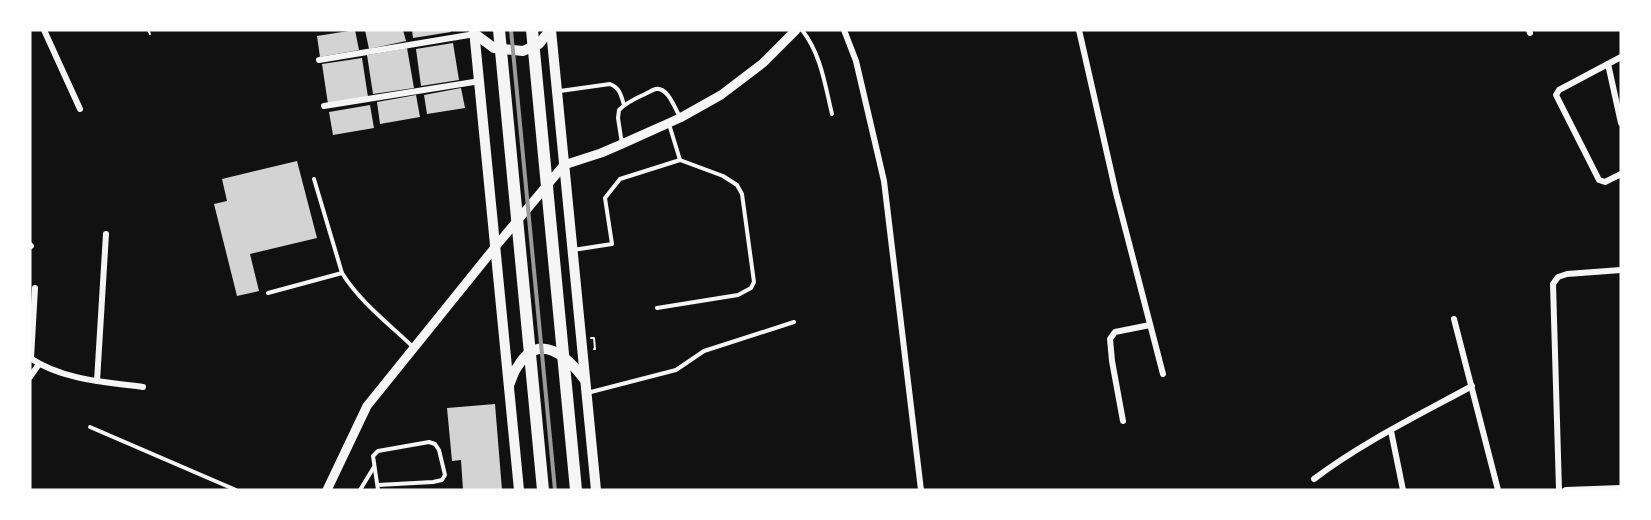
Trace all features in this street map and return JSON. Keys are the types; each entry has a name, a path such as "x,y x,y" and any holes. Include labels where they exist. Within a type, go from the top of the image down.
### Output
{"main road":[{"path":"499,30 543,490"},
{"path":"532,30 576,490"},
{"path":"475,32 494,48 523,51 540,44 550,30"},
{"path":"550,30 596,490"},
{"path":"475,32 519,490"},
{"path":"509,387 518,365 530,352 542,348 555,350 573,364 585,379"}],"street":[{"path":"44,30 80,109"},
{"path":"327,490 367,406 564,165 601,153 669,123 732,89 763,63 796,30"},
{"path":"844,30 856,61 884,181 921,490"},
{"path":"1079,30 1116,193 1163,374"},
{"path":"319,60 475,32"},
{"path":"1621,57 1559,90 1556,95 1599,180 1605,182 1621,174"},
{"path":"1608,64 1621,123"},
{"path":"324,106 480,81"},
{"path":"97,381 106,234"},
{"path":"1559,490 1552,284 1558,277 1567,274 1621,270"},
{"path":"35,288 30,358 59,373 143,387"},
{"path":"1454,319 1498,490"},
{"path":"1123,421 1110,339 1115,333 1150,325"},
{"path":"30,377 39,364"},
{"path":"1314,479 1335,463 1472,386"},
{"path":"1390,431 1403,490"},
{"path":"1566,490 1621,488"}],"lane":[{"path":"802,30 810,40 822,68 832,114"},
{"path":"557,92 610,84 621,92 624,105"},
{"path":"622,144 619,110 624,105 656,89 667,94 680,118"},
{"path":"669,123 680,160"},
{"path":"573,251 612,244 605,198 620,179 680,160 723,176 736,185 742,194 754,282 751,288 738,295 657,308"},
{"path":"314,179 342,273 366,303 415,348"},
{"path":"268,293 342,273"},
{"path":"586,393 676,370 704,351 794,322"},
{"path":"90,427 236,490"},
{"path":"429,442 435,444 439,450 445,475 442,480 378,487 373,456 378,451 429,442"},
{"path":"360,490 375,467"}],"path":[{"path":"594,338 595,349"}],"building":[{"path":"355,30 359,50 320,57 317,36"},
{"path":"365,30 403,30 406,41 369,49"},
{"path":"412,30 450,30 451,32 413,38"},
{"path":"453,43 459,80 421,86 416,49"},
{"path":"407,48 414,88 373,94 367,55"},
{"path":"362,58 368,97 328,104 322,64"},
{"path":"461,88 465,108 427,114 424,95"},
{"path":"416,95 420,117 380,124 377,102"},
{"path":"370,105 374,128 333,135 329,112"},
{"path":"297,161 317,238 250,254 259,291 237,296 214,204 227,201 222,179"},
{"path":"495,404 502,490 463,490 461,460 452,461 447,408"}],"railway":[{"path":"511,30 555,490"}]}
